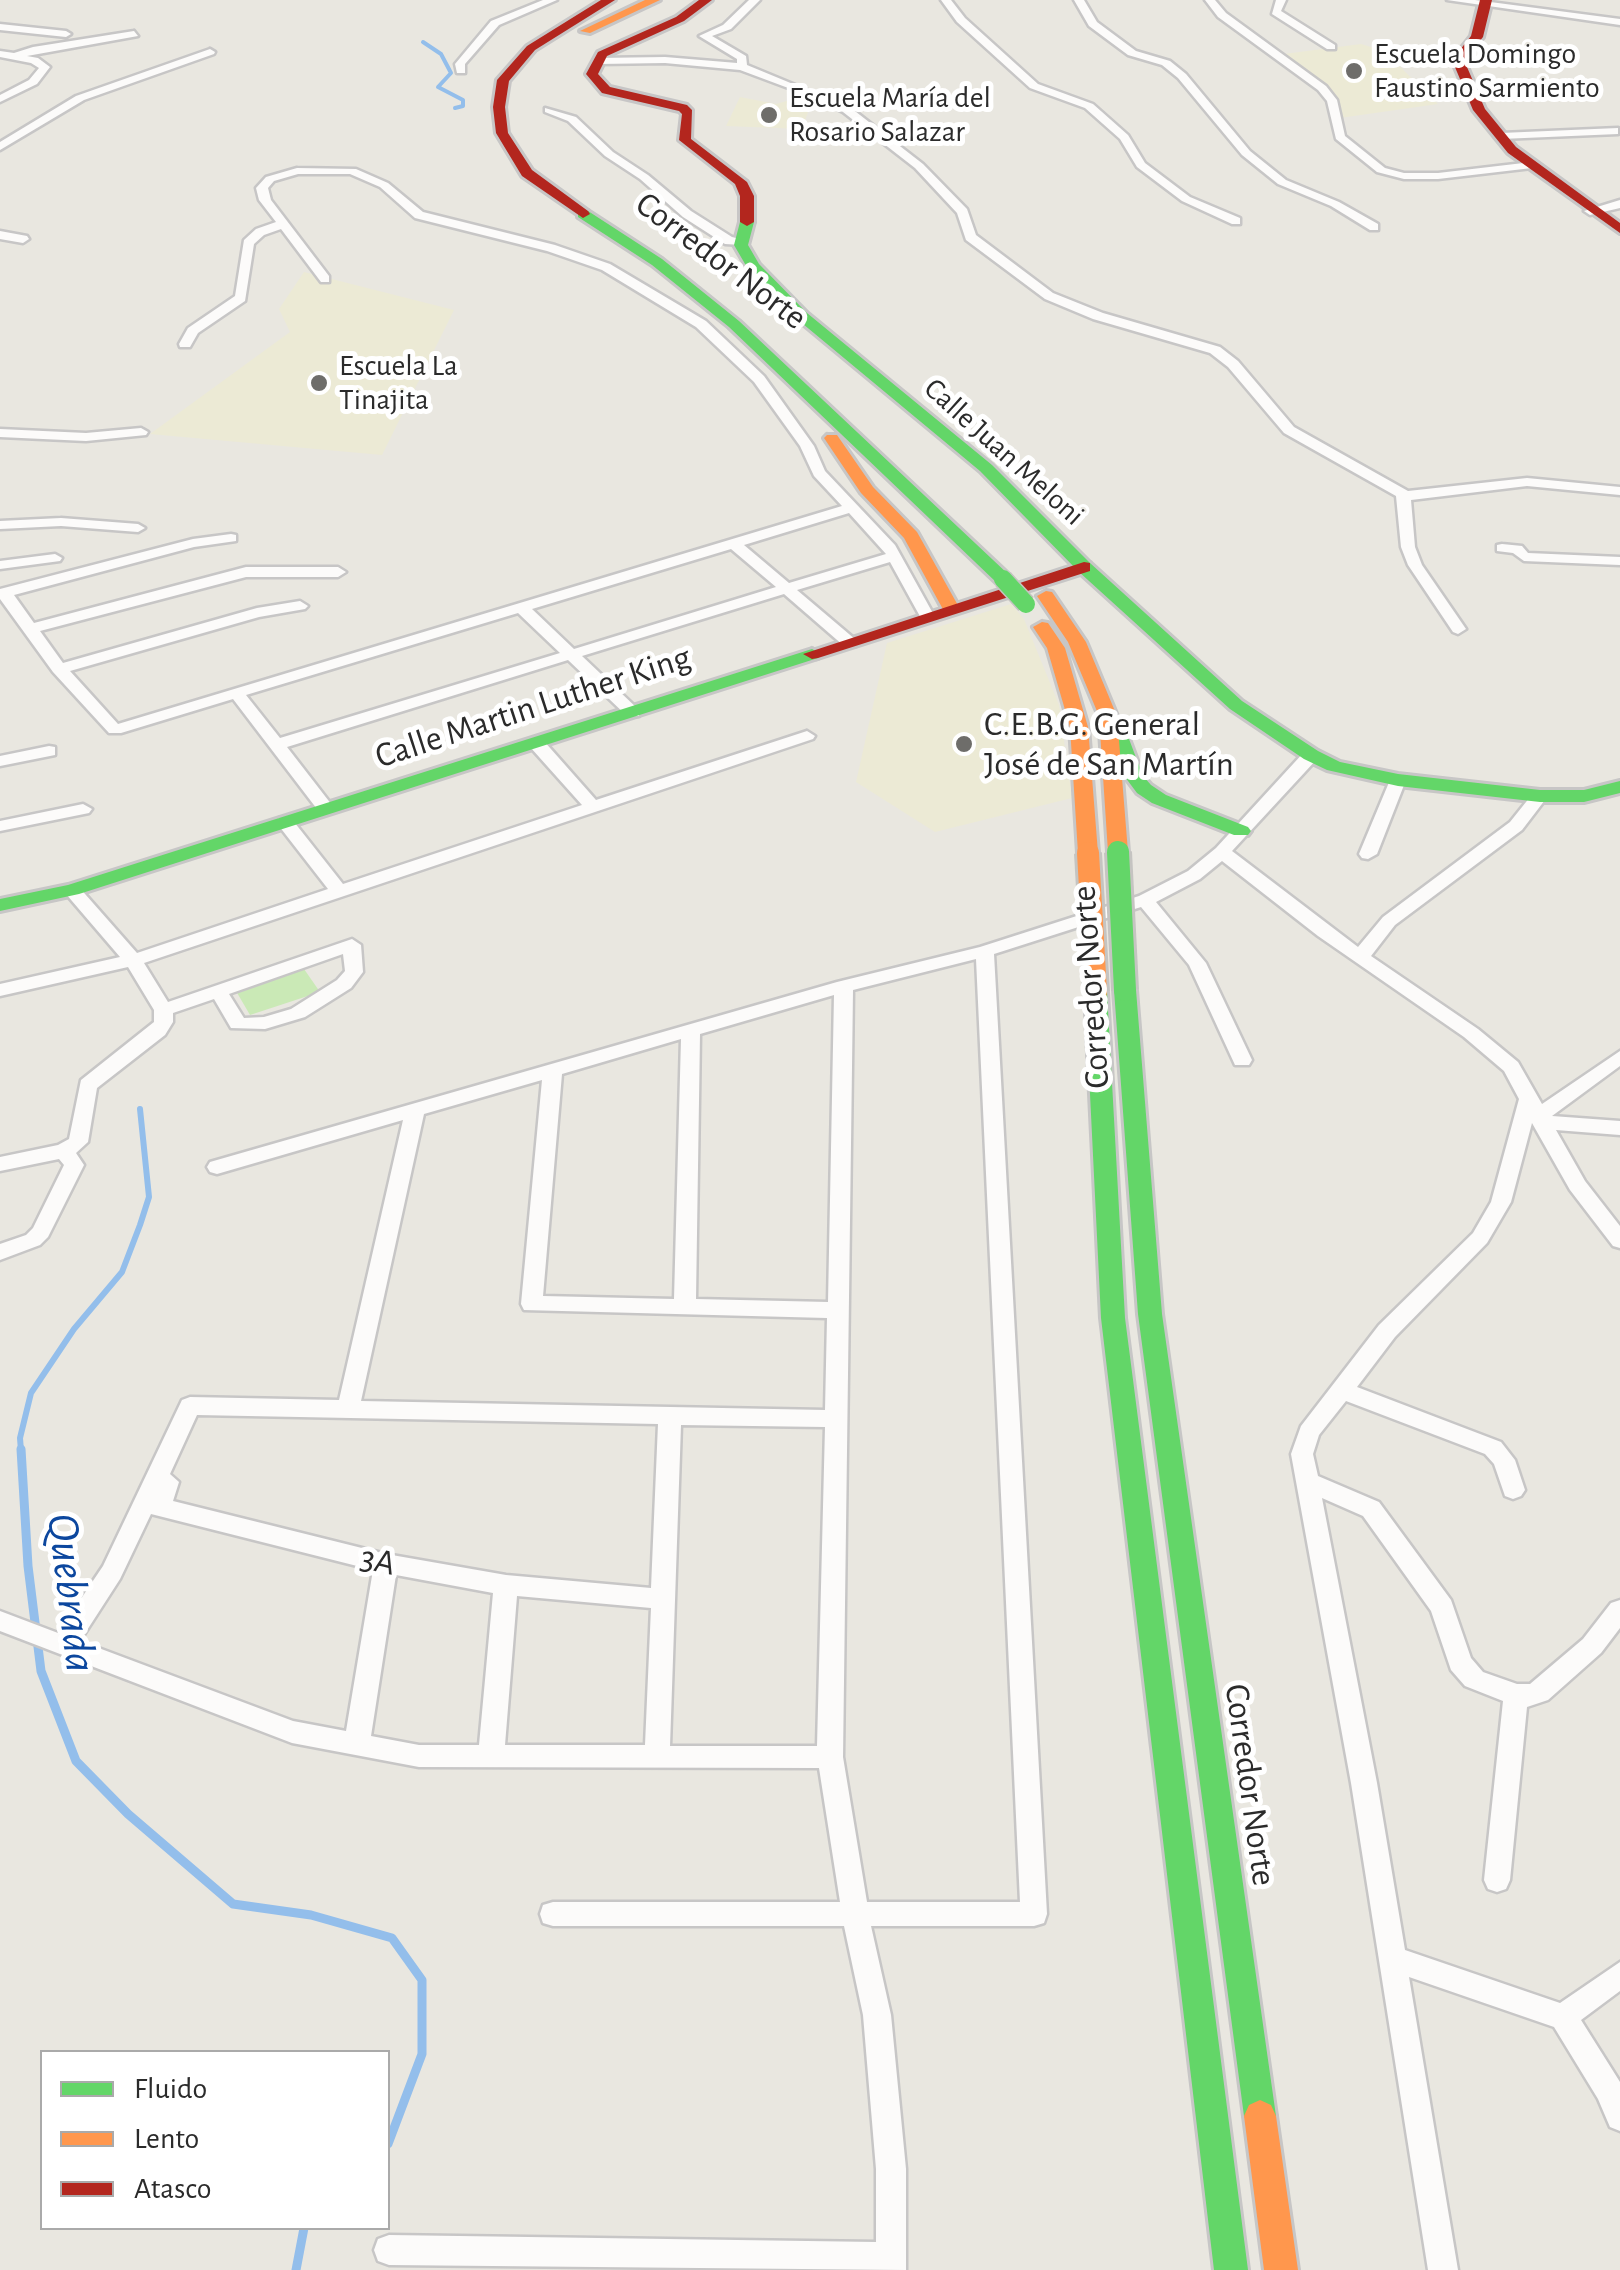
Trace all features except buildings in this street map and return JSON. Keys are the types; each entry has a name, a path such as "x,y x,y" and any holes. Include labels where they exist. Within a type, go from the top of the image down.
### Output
{"main road":[{"path":"542,48 588,0"},
{"name":"Corredor Norte","path":"609,0 503,80 498,107 502,133 527,173 694,291 734,324 1003,579 1036,600 1078,642 1108,716 1150,1314 1281,2270"},
{"name":"Corredor Norte","path":"627,0 542,48 518,106 528,150 567,191 710,288 1026,570 1056,648 1079,727 1113,1318 1231,2270"},
{"path":"542,48 654,0"},
{"path":"706,0 680,19 612,47 592,74 606,90 677,104 688,113 685,140 741,182 747,196 748,219 742,241"},
{"path":"1486,2 1477,37 1458,60 1479,110 1532,165 1620,230"},
{"name":"Calle Juan Meloni","path":"742,241 753,266 802,316 986,468 1084,566 1236,706 1311,756 1334,766 1398,780 1540,796 1584,796 1620,787"},
{"path":"794,383 868,490 912,536 951,609"},
{"name":"Calle Martin Luther King","path":"0,904 72,890 1084,566"},
{"path":"1108,716 1134,776 1144,789 1159,799 1241,831"}],"street":[{"path":"461,71 460,64 495,23 552,0"},
{"path":"742,67 742,58 704,36 727,27 755,0"},
{"path":"946,0 960,20 1034,86 1089,106 1124,137 1141,165 1186,199 1236,221"},
{"path":"1079,0 1093,24 1132,53 1166,63 1182,76 1246,153 1282,182 1335,204 1374,227"},
{"path":"1210,0 1222,15 1322,88 1332,100 1340,137 1363,158 1392,174 1438,176 1532,165"},
{"path":"1281,0 1276,12 1331,47"},
{"path":"1452,0 1620,22"},
{"path":"0,28 66,34"},
{"path":"17,56 134,34"},
{"path":"0,147 80,98 210,52"},
{"path":"0,54 40,61 44,69 32,82 0,99"},
{"path":"599,61 665,60 742,67 847,110 919,166 963,212 970,236 1012,271 1066,305 1215,350 1233,364 1289,430 1404,496 1528,482 1620,491"},
{"path":"804,97 819,96"},
{"path":"550,110 572,119 687,214 729,241 742,241"},
{"path":"1500,136 1618,131"},
{"path":"326,279 266,200 262,188 283,174 332,168 375,179 419,215 533,243 606,267 701,324 759,379 808,446 819,472 849,508 885,541 927,618"},
{"path":"1590,210 1620,204"},
{"path":"184,344 193,331 241,298 248,243 260,232 283,224"},
{"path":"0,235 23,239"},
{"path":"0,433 86,437 140,432"},
{"path":"1404,496 1408,546 1415,564 1458,629"},
{"path":"232,538 178,547 3,594 59,669 116,730 849,508"},
{"path":"0,524 61,522 138,528"},
{"path":"732,543 850,642"},
{"path":"1502,548 1517,549 1524,558 1620,562"},
{"path":"276,745 894,556"},
{"path":"0,565 55,558"},
{"path":"30,629 236,574 338,572"},
{"path":"59,669 257,613 300,606"},
{"path":"520,606 633,713"},
{"path":"236,694 326,809"},
{"path":"0,990 134,960 807,736"},
{"path":"537,744 594,807"},
{"path":"0,761 49,751"},
{"path":"217,1167 844,986 985,950 1145,900 1194,875 1222,852 1311,756"},
{"path":"1368,854 1398,780"},
{"path":"1360,957 1389,921 1516,826 1540,796"},
{"path":"0,826 83,809"},
{"path":"286,822 339,892"},
{"path":"1222,852 1511,1066 1577,1185 1620,1240"},
{"path":"0,1164 64,1151 78,1142 88,1086 158,1031 164,1022 163,1010 134,960 72,890"},
{"path":"1145,900 1197,963 1242,1060"},
{"path":"163,1010 352,945 354,972 344,984 327,997 280,1019 238,1024 219,992"},
{"path":"554,1914 1034,1914 985,950"},
{"path":"390,2250 891,2263 890,2169 877,2016 855,1913 830,1757 844,986"},
{"path":"685,1308 691,1030"},
{"path":"1443,2270 1302,1454 1309,1432 1387,1331 1480,1238 1501,1202 1537,1112 1620,1057"},
{"path":"553,1070 532,1304 838,1310"},
{"path":"348,1408 415,1110"},
{"path":"1537,1112 1620,1128"},
{"path":"0,1252 34,1240 41,1232 74,1166 64,1151"},
{"path":"1342,1390 1493,1448 1504,1460 1513,1490"},
{"path":"59,1644 112,1572 190,1406 836,1419"},
{"path":"656,1757 670,1415"},
{"name":"3A","path":"172,1446 174,1458 159,1506 386,1564 506,1585 663,1600"},
{"path":"1308,1482 1371,1509 1442,1607 1465,1672 1516,1694 1529,1696 1539,1692 1564,1672 1592,1646 1620,1610"},
{"path":"357,1744 386,1564"},
{"path":"491,1756 506,1585"},
{"path":"0,1621 292,1732 419,1756 830,1757"},
{"path":"1497,1880 1516,1694"},
{"path":"1392,1958 1562,2017 1609,2090 1620,2118"},
{"path":"1562,2017 1620,1976"}],"shaded area":[{"name":"Escuela Domingo Faustino Sarmiento","path":"1361,44 1384,51 1438,104 1340,118 1324,87 1284,54"},
{"name":"Escuela María del Rosario Salazar","path":"740,97 776,104 797,98 812,101 802,129 726,126"},
{"name":"Escuela La Tinajita","path":"304,272 454,310 382,455 150,434 290,332 279,309"},
{"name":"C.E.B.G. General José de San Martín","path":"1011,604 1024,619 1059,705 1072,798 935,832 856,782 887,643"}],"green space":[{"path":"304,969 320,992 250,1015 236,991"}],"waterway":[{"path":"423,42 441,54 451,73 438,87 463,100 463,106 455,108"},
{"name":"Quebrada","path":"21,1451 20,1438 31,1393 74,1329 122,1272 140,1225 149,1197 140,1109"},
{"name":"Quebrada","path":"21,1449 28,1566 41,1671 76,1761 128,1814 233,1904 311,1915 392,1938 422,1980 422,2054 390,2139"},
{"name":"Quebrada","path":"296,2270 304,2230"}],"traffic: fast":[{"path":"583,214 657,262 734,324 1003,579"},
{"path":"747,222 741,245 753,266 802,316 986,468 1084,567 1236,705 1311,755 1334,766 1398,780 1540,796 1584,796 1620,787"},
{"path":"1003,579 1026,604"},
{"path":"0,905 72,890 812,654"},
{"path":"1120,739 1134,777 1144,789 1159,799 1241,831"},
{"path":"1118,852 1125,990"},
{"path":"1125,990 1150,1314 1260,2116"},
{"path":"1096,992 1113,1318 1231,2270"}],"traffic: slow":[{"path":"586,31 654,0"},
{"path":"832,438 867,490 911,536 951,609"},
{"path":"1046,596 1077,642 1108,716 1118,852"},
{"path":"1042,627 1056,648 1079,727 1088,853"},
{"path":"1088,853 1096,992"},
{"path":"1260,2116 1281,2270"}],"traffic: jam":[{"path":"583,214 527,173 502,133 499,107 503,80 531,48 609,0"},
{"path":"706,0 680,19 602,54 592,74 606,90 683,108 688,113 685,140 741,182 747,196 747,222"},
{"path":"1486,0 1477,37 1458,60 1479,110 1512,150 1620,229"},
{"path":"812,654 1084,567"}],"place":[{"name":"Escuela Domingo Faustino Sarmiento","path":"1354,71"},
{"name":"Escuela María del Rosario Salazar","path":"769,115"},
{"name":"Escuela La Tinajita","path":"319,383"},
{"name":"C.E.B.G. General José de San Martín","path":"964,744"}]}
